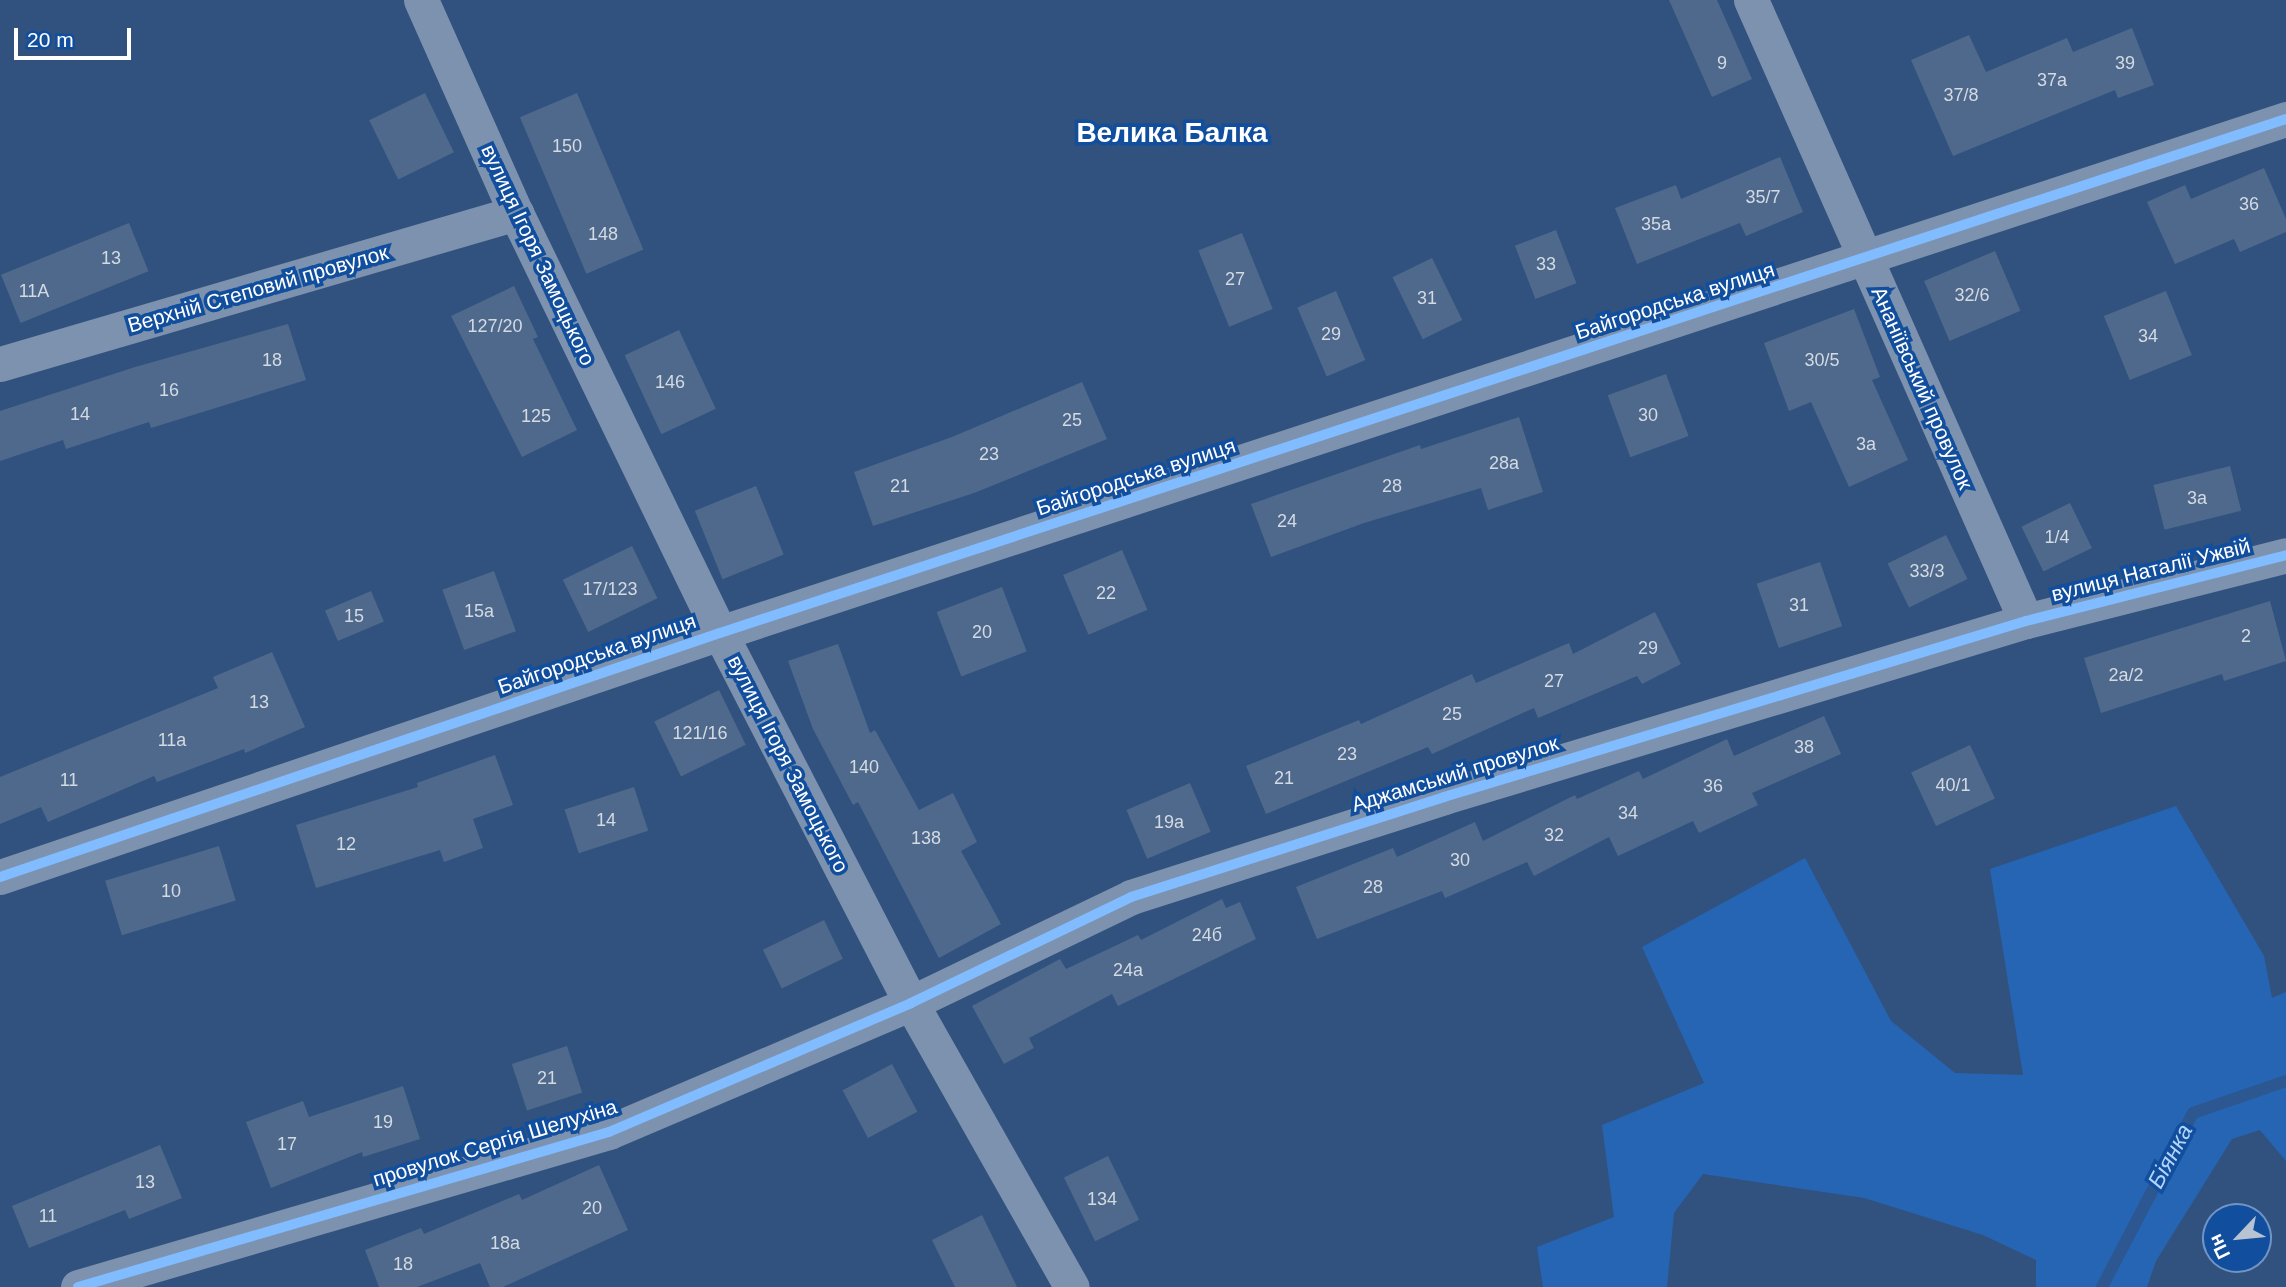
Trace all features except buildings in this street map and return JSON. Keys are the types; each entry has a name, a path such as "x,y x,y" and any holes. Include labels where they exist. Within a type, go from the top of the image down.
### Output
{"street":[{"name":"вулиця Ігоря Замоцького","path":"421,0 516,214 720,633 912,1003 1072,1287"},
{"name":"Ананіївський провулок","path":"1751,0 2026,621"},
{"name":"Байгородська вулиця","path":"0,877 720,633 1865,260 2286,119"},
{"name":"Верхній Степовий провулок","path":"0,364 516,214"},
{"name":"вулиця Наталії Ужвій","path":"2026,621 2286,555"},
{"name":"Аджамський провулок","path":"912,1003 1131,897 1444,797 2026,621"},
{"name":"провулок Сергія Шелухіна","path":"78,1287 609,1132 912,1003"}],"shaded area":[{"path":"2176,806 2264,956 2272,998 2286,992 2286,1161 2260,1130 2232,1139 2156,1261 2147,1287 2036,1287 2036,1260 1983,1235 1864,1198 1703,1174 1674,1213 1667,1287 1543,1287 1537,1247 1614,1217 1602,1125 1704,1083 1642,947 1805,858 1891,1021 1955,1073 2023,1075 1990,869"}],"waterway":[{"name":"Біянка","path":"2102,1287 2193,1113 2286,1081"}],"cycle path":[{"path":"0,877 720,633 2286,119"},
{"path":"78,1287 609,1132 911,1003 1131,897 1444,797 2026,621 2286,555"}],"district":[{"name":"Велика Балка","path":"1172,133"}]}
